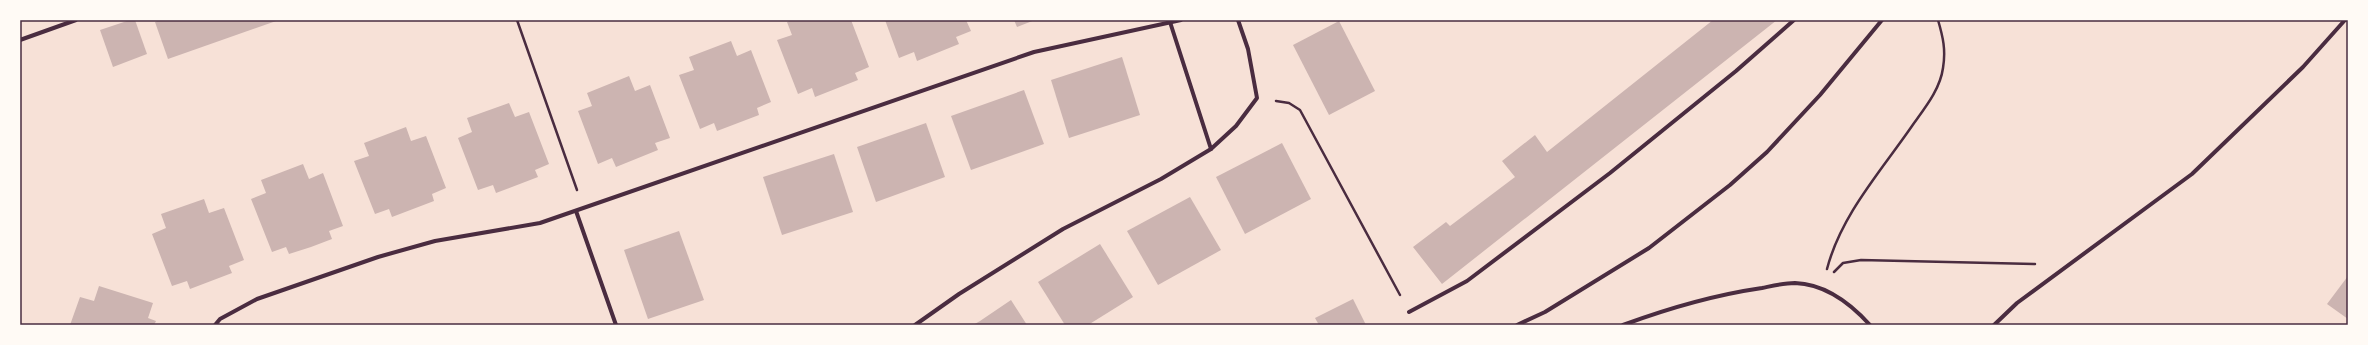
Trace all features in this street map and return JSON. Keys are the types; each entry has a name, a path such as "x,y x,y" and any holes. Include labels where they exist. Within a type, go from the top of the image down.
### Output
{"street":[{"path":"20,40 76,20"},
{"path":"215,325 220,319 257,299 378,257 435,241 540,223 1034,52 1180,20"},
{"path":"915,325 1062,228 1161,178 1211,149 1236,126 1257,98 1248,49 1238,20"},
{"path":"1409,312 1467,281 1598,182 1736,71 1794,20"},
{"path":"1517,325 1545,312 1649,248 1730,185 1767,152 1788,130 1820,95 1882,20"},
{"path":"1994,325 2017,303 2192,174 2303,67 2345,20"},
{"path":"1170,22 1211,149"},
{"path":"576,211 616,325"},
{"path":"1623,325 1678,306 1735,292 1795,283 1822,289 1844,300 1870,325"}],"path":[{"path":"517,20 584,209"},
{"path":"1822,289 1832,252 1845,222 1932,96 1943,69 1945,43 1938,20"},
{"path":"1257,98 1289,103 1300,110 1409,312"},
{"path":"1822,289 1837,267 1852,261 2037,264"}],"building":[{"path":"130,20 135,20 147,54 113,67 100,30"},
{"path":"160,20 279,20 168,59 155,22"},
{"path":"792,20 851,20 869,67 855,73 858,80 815,97 812,88 798,94 777,40 792,35 787,22"},
{"path":"885,20 966,20 971,31 956,37 959,44 917,61 914,52 899,58"},
{"path":"1014,20 1035,20 1017,27"},
{"path":"1713,20 1777,20 1442,284 1413,247 1446,222 1450,226 1515,177 1502,161 1535,135 1547,152"},
{"path":"1339,21 1375,91 1329,115 1293,45"},
{"path":"731,41 737,56 751,50 771,102 757,108 759,115 717,131 714,123 700,129 679,75 694,70 689,57"},
{"path":"1122,57 1140,115 1069,138 1051,80"},
{"path":"629,76 635,91 650,85 670,138 655,143 658,150 616,167 612,158 598,164 578,111 592,106 587,93"},
{"path":"1024,90 1044,144 971,170 951,116"},
{"path":"509,103 515,117 529,112 549,164 535,170 538,177 496,193 493,185 478,190 458,138 472,132 467,118"},
{"path":"926,123 945,177 876,202 857,147"},
{"path":"406,127 411,141 426,136 446,188 432,194 434,201 392,217 389,209 375,214 354,161 369,156 364,143"},
{"path":"1282,143 1311,199 1245,234 1216,177"},
{"path":"834,154 853,212 782,235 763,177"},
{"path":"303,164 309,179 323,173 343,226 329,231 332,239 311,247 289,254 286,247 272,252 251,199 266,193 261,180"},
{"path":"1190,197 1221,250 1158,285 1127,231"},
{"path":"204,199 209,213 224,208 244,260 229,266 232,273 190,289 187,281 172,286 152,234 166,228 161,214"},
{"path":"679,231 704,300 648,319 624,250"},
{"path":"1100,244 1133,297 1088,325 1065,325 1038,282"},
{"path":"2348,276 2348,319 2327,304"},
{"path":"99,286 153,303 148,318 156,321 154,325 70,325 80,297 94,301"},
{"path":"1353,299 1366,325 1319,325 1315,318"},
{"path":"1011,300 1027,325 973,325 980,321"}]}
